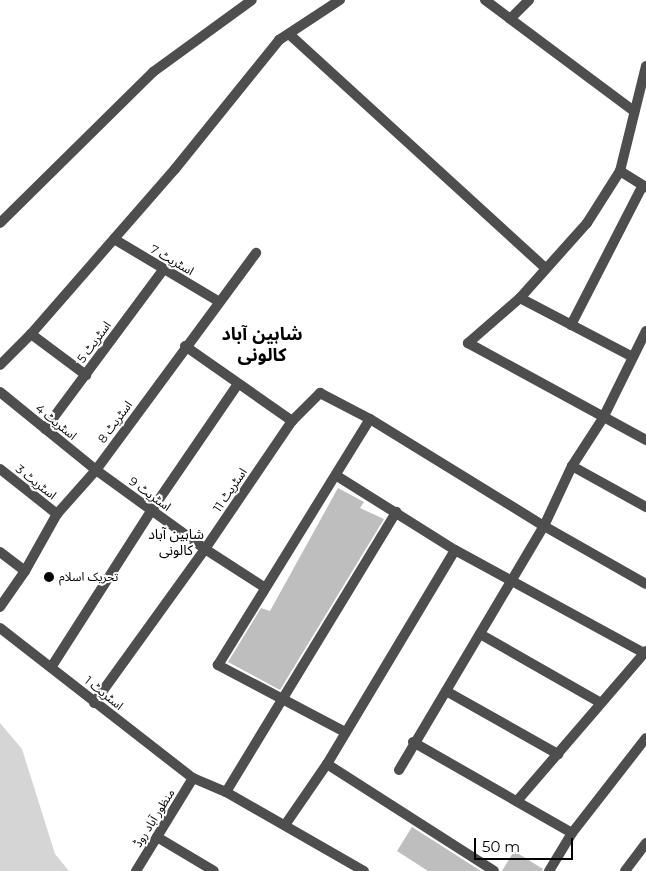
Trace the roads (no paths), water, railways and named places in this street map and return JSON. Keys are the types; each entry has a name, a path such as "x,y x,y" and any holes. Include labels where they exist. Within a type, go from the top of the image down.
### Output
{"street":[{"path":"0,223 153,72 252,0"},
{"path":"0,365 31,334 114,239 232,101 279,40 340,0"},
{"path":"485,0 634,111"},
{"path":"510,19 529,0"},
{"path":"289,34 546,269"},
{"path":"646,66 620,171 587,223 520,298 468,343 646,440"},
{"path":"571,325 644,186 620,171"},
{"name":"اسٹریٹ 7","path":"114,239 218,301"},
{"name":"اسٹریٹ 8","path":"0,607 25,571 57,514 96,470 218,301 256,253"},
{"name":"اسٹریٹ 5","path":"45,430 164,270"},
{"path":"520,298 633,357"},
{"path":"399,770 544,526 572,466 603,418 646,331"},
{"path":"31,334 86,375"},
{"path":"185,346 292,421"},
{"path":"52,666 151,511 238,384"},
{"name":"اسٹریٹ 4","path":"0,392 96,470"},
{"name":"اسٹریٹ 11","path":"94,703 205,549 292,421 320,394 370,419"},
{"path":"345,732 218,665 264,587 337,476 370,419 544,526 646,584"},
{"path":"572,466 646,507"},
{"name":"اسٹریٹ 3","path":"0,469 57,514"},
{"name":"اسٹریٹ 9","path":"96,470 205,549 264,587"},
{"path":"337,476 455,550 511,582 645,652 517,801"},
{"path":"226,792 396,512"},
{"path":"286,825 327,764 455,550"},
{"path":"0,552 25,571"},
{"path":"480,634 601,703"},
{"name":"اسٹریٹ 1","path":"2,635 52,666 94,703 193,778 226,792 364,871"},
{"path":"446,691 558,754"},
{"path":"549,871 572,833 646,738"},
{"path":"414,742 572,833"},
{"path":"327,764 494,871"},
{"name":"منظور آباد روڈ","path":"136,871 193,778"},
{"path":"157,837 214,871"},
{"path":"625,871 646,843"}],"place":[{"name":"تحریک اسلام","path":"49,577"}],"district":[{"name":"شاہین آباد کالونی","path":"262,345"},
{"name":"شاہین آباد کالونی","path":"176,542"}]}
